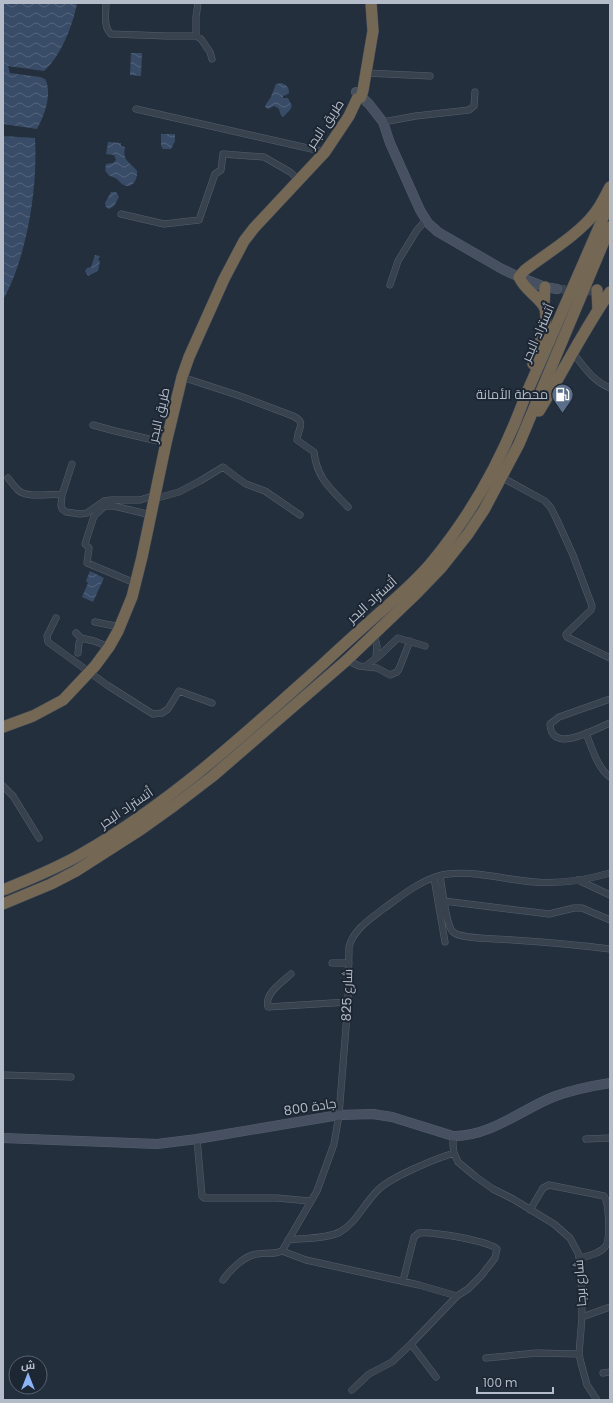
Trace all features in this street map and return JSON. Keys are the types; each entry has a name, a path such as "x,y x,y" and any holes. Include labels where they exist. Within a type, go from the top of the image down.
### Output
{"highway":[{"name":"طريق البحر","path":"359,93 368,29 367,3"},
{"name":"طريق البحر","path":"3,727 33,716 64,700 90,672 109,647 120,628 132,597 166,443 182,378 189,357 224,279 244,241 254,228 325,152 349,116 366,73 373,31 371,3"},
{"path":"544,305 525,287 519,277 524,270 589,220 600,206 610,187"},
{"name":"أتستراد البحر","path":"3,890 82,854 132,824 181,787 223,753 261,719 415,581 431,563 474,505 495,467 518,418 525,397 610,202"},
{"name":"أتستراد البحر","path":"3,904 51,884 76,871 140,830 213,776 347,660 441,568 484,510 518,444 610,226"},
{"path":"525,397 528,381 546,320 544,305 545,287"},
{"path":"594,290 598,310"},
{"path":"518,444 610,291"}],"main road":[{"path":"359,93 383,122 390,143 420,210 426,220 438,232 502,269 545,287 557,289"},
{"path":"594,290 610,291"},
{"name":"جادة 800","path":"3,1138 157,1144 197,1139 339,1115 373,1114 392,1117 453,1136 466,1135 494,1126 537,1104 567,1092 610,1083"}],"street":[{"path":"106,3 105,20 107,29 111,34 196,36 201,39 210,52 212,59"},
{"path":"196,36 198,3"},
{"path":"366,73 430,76"},
{"path":"383,122 416,116 469,110 474,106 475,92"},
{"path":"136,109 325,152"},
{"path":"121,214 164,224 199,220 215,174 221,170 223,154 264,157 290,172 298,180"},
{"path":"390,285 398,261 417,230 426,220"},
{"path":"573,353 596,381 610,388"},
{"path":"182,378 240,396 301,420 302,423 297,440 314,452 317,468 321,477 348,507"},
{"path":"94,425 166,443"},
{"path":"72,464 62,495 61,505 62,509 66,512 80,514 87,513 104,501 140,500 155,494 160,497 179,492 223,467 236,478 246,484 265,491 300,515"},
{"path":"501,477 545,501 551,508 558,520 573,555 592,606 591,610 566,635 567,637 610,658"},
{"path":"8,478 23,494 62,495"},
{"path":"135,583 87,563 90,548 85,544 94,516 105,506 114,506 151,515"},
{"path":"56,618 47,636 48,642 107,685 153,714 162,713 168,709 179,691 212,704"},
{"path":"95,622 120,628"},
{"path":"76,633 81,638 109,647"},
{"path":"374,634 377,646 376,658"},
{"path":"78,653 81,638"},
{"path":"366,666 398,638 425,646"},
{"path":"347,660 359,666 377,668 390,675 397,672 410,641"},
{"path":"610,699 559,717 550,724 552,734 558,738 564,739 572,738 610,723"},
{"path":"586,733 601,768 605,774 610,777"},
{"path":"3,786 13,796 38,838"},
{"name":"شارع 825","path":"282,1251 316,1191 334,1144 339,1115 348,1002 350,944 364,924 402,895 422,883 437,877 465,874 542,883 578,880 610,873"},
{"path":"437,877 450,928 454,933 477,938 511,939 610,949"},
{"path":"437,877 445,942"},
{"path":"578,880 610,895"},
{"path":"444,901 549,914 574,908 582,908 610,920"},
{"path":"332,963 349,963"},
{"path":"291,974 269,995 267,1001 268,1007 348,1002"},
{"path":"3,1075 71,1077"},
{"path":"288,1240 322,1237 339,1232 348,1226 377,1190 384,1185 394,1179 454,1153 453,1136"},
{"path":"586,1139 610,1138"},
{"path":"197,1139 202,1196 204,1198 276,1198 310,1201"},
{"name":"شارع برجا","path":"454,1153 458,1162 466,1170 493,1189 513,1199 563,1231 570,1238 580,1258 582,1316 579,1354 587,1385 597,1400"},
{"path":"530,1210 543,1188 548,1185 602,1194 606,1198 608,1243 599,1252 580,1258"},
{"path":"352,1390 369,1374 392,1362 411,1344 457,1296 474,1282 492,1262 497,1250 493,1246 481,1242 440,1234 419,1233 415,1235 403,1281"},
{"path":"223,1280 238,1265 252,1255 282,1251 306,1260 403,1281 457,1296"},
{"path":"582,1316 610,1307"},
{"path":"411,1344 436,1377"},
{"path":"486,1358 537,1353 579,1354"}],"water":[{"path":"3,3 77,3 73,21 61,49 44,71 8,66 10,73 45,79 48,98 45,111 37,129 3,124"},
{"path":"131,53 142,53 141,76 130,75"},
{"path":"281,83 287,86 289,91 289,93 283,96 283,98 288,98 292,106 283,117 279,109 276,107 274,106 268,109 265,107 276,84"},
{"path":"161,134 175,134 175,141 171,149 163,149 161,146"},
{"path":"3,136 35,138 35,178 29,221 19,263 3,300"},
{"path":"108,142 121,143 121,146 125,147 124,152 127,161 137,171 134,183 131,185 126,186 122,184 106,172 106,164 113,163 116,160 114,155 106,154"},
{"path":"111,192 116,192 119,197 114,206 109,209 106,207 105,203"},
{"path":"95,255 100,256 98,260 100,261 98,271 88,276 85,271 87,268 91,267"},
{"path":"90,571 104,578 93,602 82,597 88,583 86,581"}],"tunnel":[{"path":"557,289 592,291"}],"place":[{"name":"محطة الأمانة","path":"563,414"}]}
